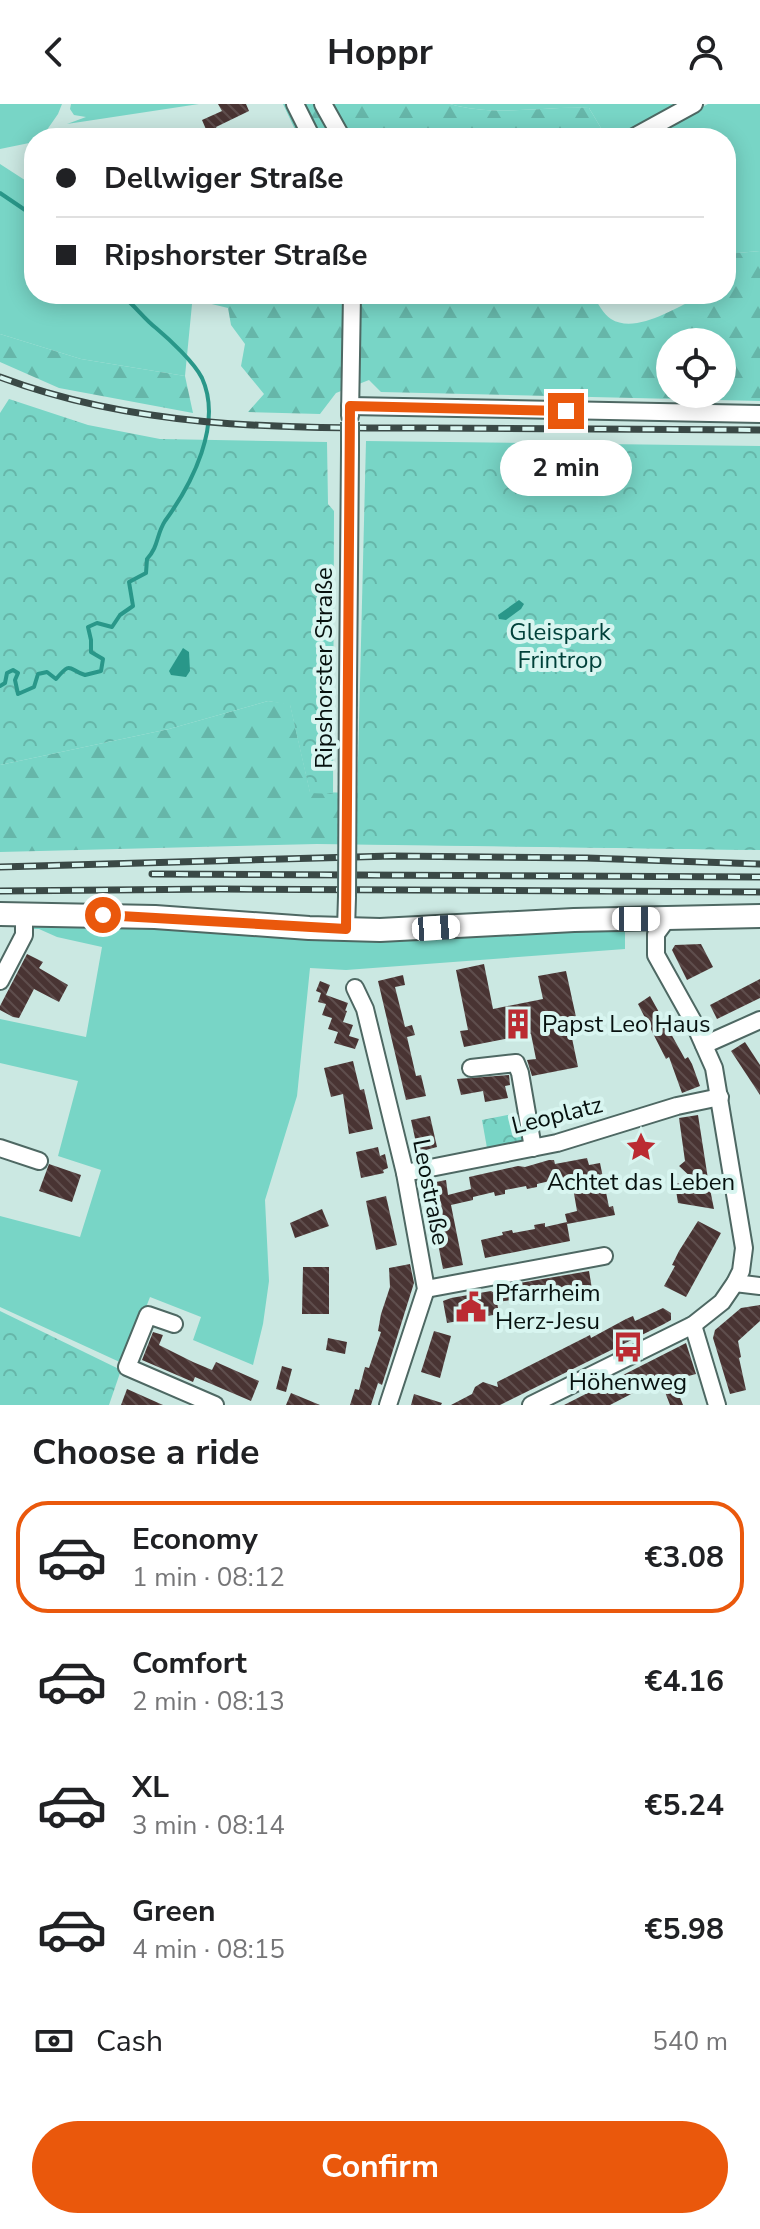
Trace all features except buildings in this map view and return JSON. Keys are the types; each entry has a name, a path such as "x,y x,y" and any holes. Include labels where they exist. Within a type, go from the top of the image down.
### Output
{"main road":[{"path":"0,914 155,917 346,929 760,916"}],"street":[{"path":"295,104 307,128"},
{"path":"323,104 336,128"},
{"path":"650,128 694,104"},
{"name":"Ripshorster Straße","path":"346,929 352,304"},
{"path":"350,414 760,414"},
{"path":"0,981 24,935 24,913"},
{"path":"531,1405 693,1325 722,1302 741,1271 744,1248 714,1068 656,955 656,934 667,919"},
{"name":"Leostraße","path":"355,988 365,1009 405,1173 426,1289 388,1405"},
{"path":"704,1045 760,1020"},
{"path":"471,1068 516,1063 533,1148"},
{"name":"Leoplatz","path":"405,1173 557,1143 677,1106 720,1097"},
{"path":"0,1148 39,1161"},
{"path":"426,1289 604,1256"},
{"path":"735,1283 760,1286"},
{"path":"174,1324 148,1315 127,1367 206,1403"},
{"path":"693,1325 717,1405"}],"green space":[{"path":"0,104 62,104 48,128 24,128 24,144 0,149"},
{"path":"71,104 199,104 67,124 86,117 74,115"},
{"path":"283,104 450,104 484,110 589,108 601,128 294,128"},
{"path":"450,104 677,104 635,128 601,128 589,108 467,108"},
{"path":"708,104 760,104 760,251 736,253 736,128 664,128"},
{"path":"0,164 24,180 24,304 192,304 185,376 81,359 0,334"},
{"path":"760,251 760,401 736,400 736,328 656,328 656,399 381,392 369,380 336,393 320,414 248,412 264,394 241,366 245,344 231,325 228,308 212,304 598,304 608,317 621,323 642,322 685,304 736,304 736,253"},
{"path":"0,334 81,359 185,376 193,413 59,388 0,362"},
{"path":"9,399 88,425 160,439 327,442 328,504 334,511 333,794 310,793 290,705 268,701 169,729 0,765 0,413"},
{"name":"Gleispark Frintrop","path":"366,441 760,446 760,850 356,844"},
{"path":"268,701 290,704 310,792 362,793 760,850 317,844 0,852 0,765 169,729"},
{"path":"31,917 625,924 625,949 346,970 310,968 297,1096 265,1200 269,1281 253,1365 193,1340 201,1317 150,1297 124,1364 0,1307 0,1216 80,1237 101,1170 58,1156 78,1081 0,1063 0,1019 86,1037 102,947 57,937 39,929 27,929"},
{"path":"518,1113 523,1140 487,1148 482,1120"},
{"path":"0,1311 121,1370 109,1405 0,1405"}],"shaded area":[{"path":"519,600 524,604 521,609 506,620 499,619 498,615"},
{"path":"183,648 189,652 190,671 186,677 171,675 169,671"}],"waterway":[{"path":"0,193 24,209"},
{"path":"0,686 5,683 7,673 13,670 18,673 15,680 18,694 34,687 38,674 47,672 56,679 68,668 85,675 101,671 103,659 91,652 88,627 97,623 112,627 120,615 133,606 129,582 146,573 147,559 154,550 162,526 185,490 202,453 209,415 208,396 202,378 181,351 132,304"}],"railway":[{"path":"0,377 104,407 157,416 264,426 760,430"},
{"path":"0,867 392,856 760,864"},
{"path":"152,874 760,877"},
{"path":"0,891 760,892"}],"place":[{"name":"Papst Leo Haus","path":"518,1024"},
{"name":"Achtet das Leben","path":"641,1147"},
{"name":"Pfarrheim Herz-Jesu","path":"471,1307"},
{"name":"Höhenweg","path":"628,1347"}],"route":[{"path":"103,915 346,929 350,406 566,411"}]}
